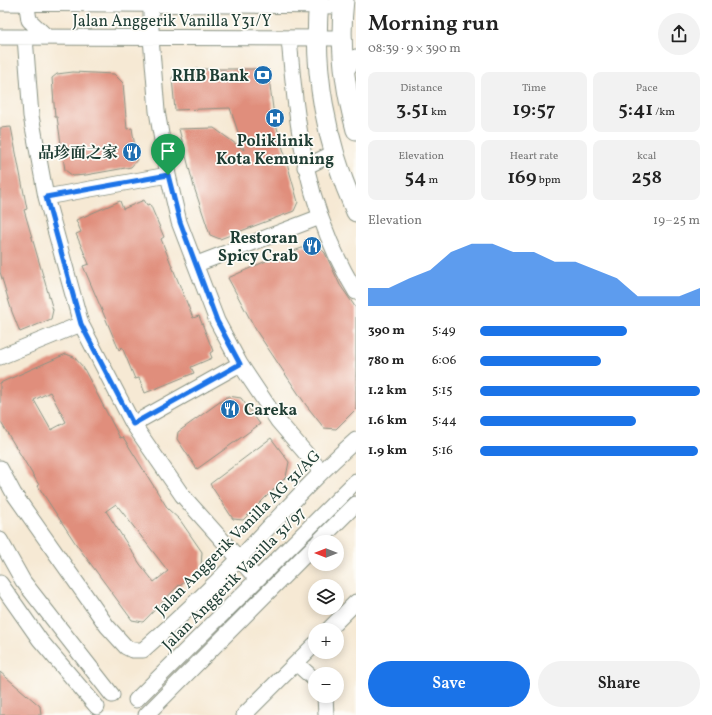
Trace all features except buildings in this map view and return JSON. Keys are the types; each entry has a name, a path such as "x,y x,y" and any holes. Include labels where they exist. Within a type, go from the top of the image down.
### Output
{"main road":[{"path":"319,3 319,68 322,100 334,153 356,212"},
{"path":"344,3 343,38 351,64 350,106 356,130"}],"street":[{"path":"26,2 29,20 47,37"},
{"path":"151,2 151,38 157,111 168,175 180,222 197,264 217,321 240,364 278,421 322,471"},
{"path":"0,3 344,3"},
{"name":"Jalan Anggerik Vanilla Y31/Y","path":"0,37 343,38"},
{"path":"25,37 31,116 46,197 81,324 133,424 182,495 257,579"},
{"path":"289,38 294,101 305,167 320,217 343,270 356,292"},
{"path":"305,167 334,153"},
{"path":"46,197 168,175"},
{"path":"197,264 320,217"},
{"path":"0,357 81,324"},
{"path":"133,424 240,364"},
{"name":"Jalan Anggerik Vanilla AG 31/AG","path":"0,468 14,494 106,626 126,647 132,650 143,650 187,610 322,471 356,440"},
{"name":"Jalan Anggerik Vanilla 31/97","path":"136,700 356,481"},
{"path":"325,535 356,504"},
{"path":"0,540 23,581 112,695"},
{"path":"0,582 40,640 95,711 106,698 112,695 121,694 136,700 146,715 308,552"},
{"path":"335,623 356,602"},
{"path":"244,715 308,651"},
{"path":"296,663 308,674"},
{"path":"326,703 326,715"}],"place":[{"name":"RHB Bank","path":"263,75"},
{"name":"Poliklinik Kota Kemuning","path":"275,118"},
{"name":"品珍面之家","path":"132,152"},
{"name":"Restoran Spicy Crab","path":"312,246"},
{"name":"Careka","path":"230,409"}],"route":[{"path":"168,175 180,222 197,264 217,321 240,364 133,424 81,324 46,197 168,175"}]}
